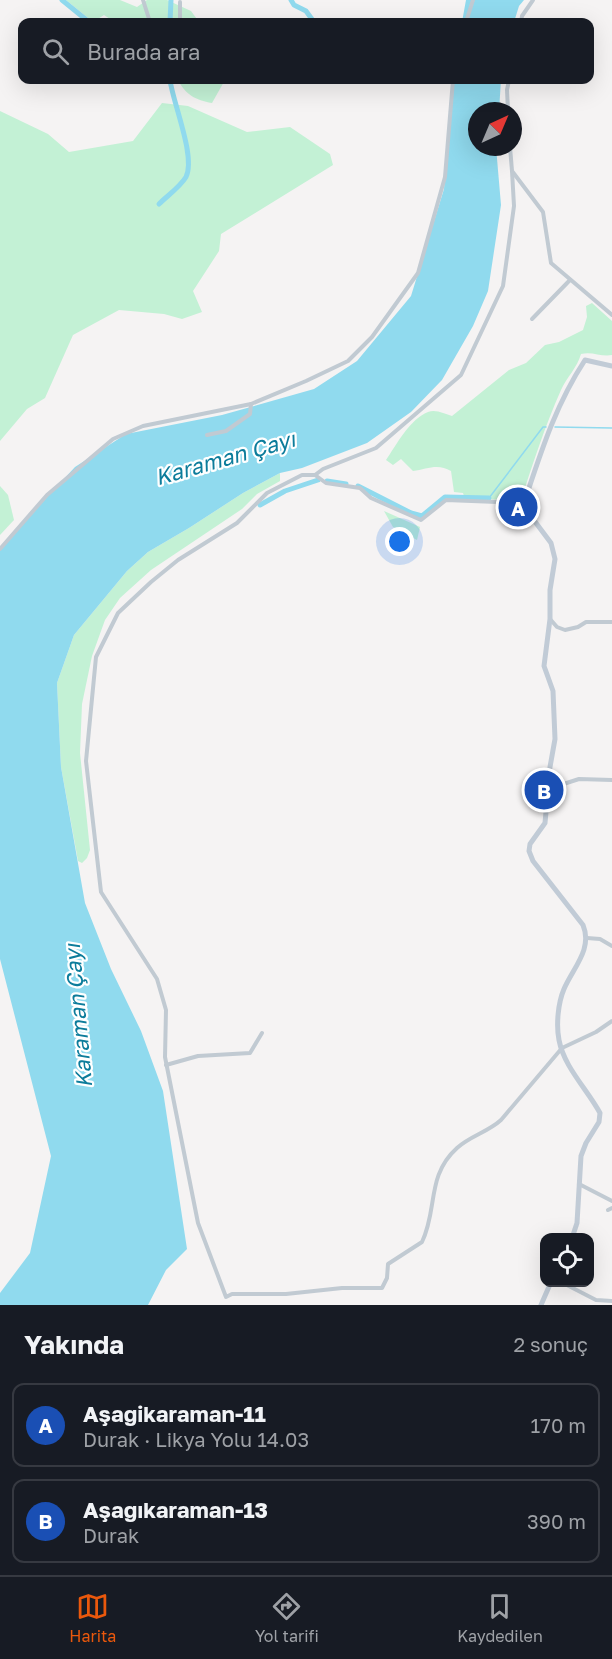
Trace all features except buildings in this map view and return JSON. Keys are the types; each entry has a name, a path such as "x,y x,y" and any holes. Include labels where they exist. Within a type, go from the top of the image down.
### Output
{"street":[{"path":"143,0 149,18"},
{"path":"467,18 472,0"},
{"path":"522,18 533,0"},
{"path":"180,2 180,18"},
{"path":"0,549 47,495 113,439 143,426 251,404 348,361 372,338 418,273 445,177 453,84"},
{"path":"508,84 508,102"},
{"path":"315,475 323,469 376,448 461,375 503,285 514,206 511,156"},
{"path":"512,171 543,212 550,263 612,315"},
{"path":"532,319 570,280"},
{"path":"574,1233 577,1223 580,1156 599,1122 600,1113 567,1062 559,1040 560,1004 564,990 579,963 587,938 583,925 533,861 529,851 530,844 545,823 555,739 553,691 544,666 555,558 552,543 532,519 524,503 544,442 568,387 585,360 612,366"},
{"path":"207,435 226,431 250,414 251,404"},
{"path":"524,503 446,500 421,520 371,498 360,488 326,483 315,475 302,475 267,493 237,524 178,560 151,582 118,613 96,657 86,761 102,892 157,979 166,1010 166,1065 198,1223 226,1297 232,1294 286,1294 342,1287 382,1288 387,1278 388,1264 422,1242 438,1173 457,1148 501,1120 562,1048 596,1032 612,1021"},
{"path":"550,619 556,627 565,630 578,627 585,622 612,622"},
{"path":"548,789 579,779 612,780"},
{"path":"587,938 600,939 612,946"},
{"path":"166,1065 198,1056 250,1053 262,1033"},
{"path":"579,1184 612,1201"},
{"path":"541,1305 549,1287"},
{"path":"571,1287 596,1300 612,1301"}],"green space":[{"path":"66,0 120,0 137,7 147,0 167,0 191,11 196,18 108,18 104,15 99,18 88,18"},
{"path":"180,84 223,84 212,103 192,96"},
{"path":"162,103 188,106 247,132 290,127 330,154 333,165 221,234 219,251 193,291 202,312 182,319 164,314 119,310 73,335 45,398 27,409 0,441 0,111 48,134 69,152 133,141"},
{"path":"592,303 612,321 612,355 581,354 555,404 521,500 465,499 463,493 454,492 451,471 442,467 432,467 413,471 401,459 393,465 386,460 404,433 421,415 434,411 452,416 509,370 526,363 545,345 559,342 583,330 587,317 586,306"},
{"path":"280,473 280,481 257,494 242,509 151,570 120,598 105,620 92,656 82,704 80,753 90,850 82,863 78,861 61,767 57,683 74,635 127,571 148,552 243,493"},
{"path":"0,486 8,495 14,520 0,535"},
{"path":"384,511 420,527 417,540 393,527"}],"water":[{"path":"466,0 524,0 519,6 515,18 463,18"},
{"name":"Karaman Çayı","path":"452,84 501,84 500,102 468,102 468,156 497,156 501,205 488,291 473,326 442,380 411,412 367,443 302,468 280,473 243,493 148,552 127,571 74,635 57,683 61,767 85,903 111,969 141,1031 163,1091 187,1249 166,1270 148,1305 0,1305 0,1293 30,1253 51,1156 0,959 0,548 75,467 126,434 222,415 314,389 357,361 411,296 444,189"}],"waterway":[{"path":"62,0 84,18"},
{"path":"170,18 171,0"},
{"path":"291,0 294,5 306,11 311,18"},
{"path":"159,204 183,181 188,168 186,144 171,84"},
{"path":"489,498 543,427 546,427"},
{"path":"555,427 612,428"},
{"path":"260,505 285,491 318,480"},
{"path":"327,481 346,484"},
{"path":"358,486 411,513 422,516 445,497 489,498"}],"place":[{"name":"Aşağikaraman-11","path":"518,507"},
{"name":"Aşağıkaraman-13","path":"544,790"}]}
